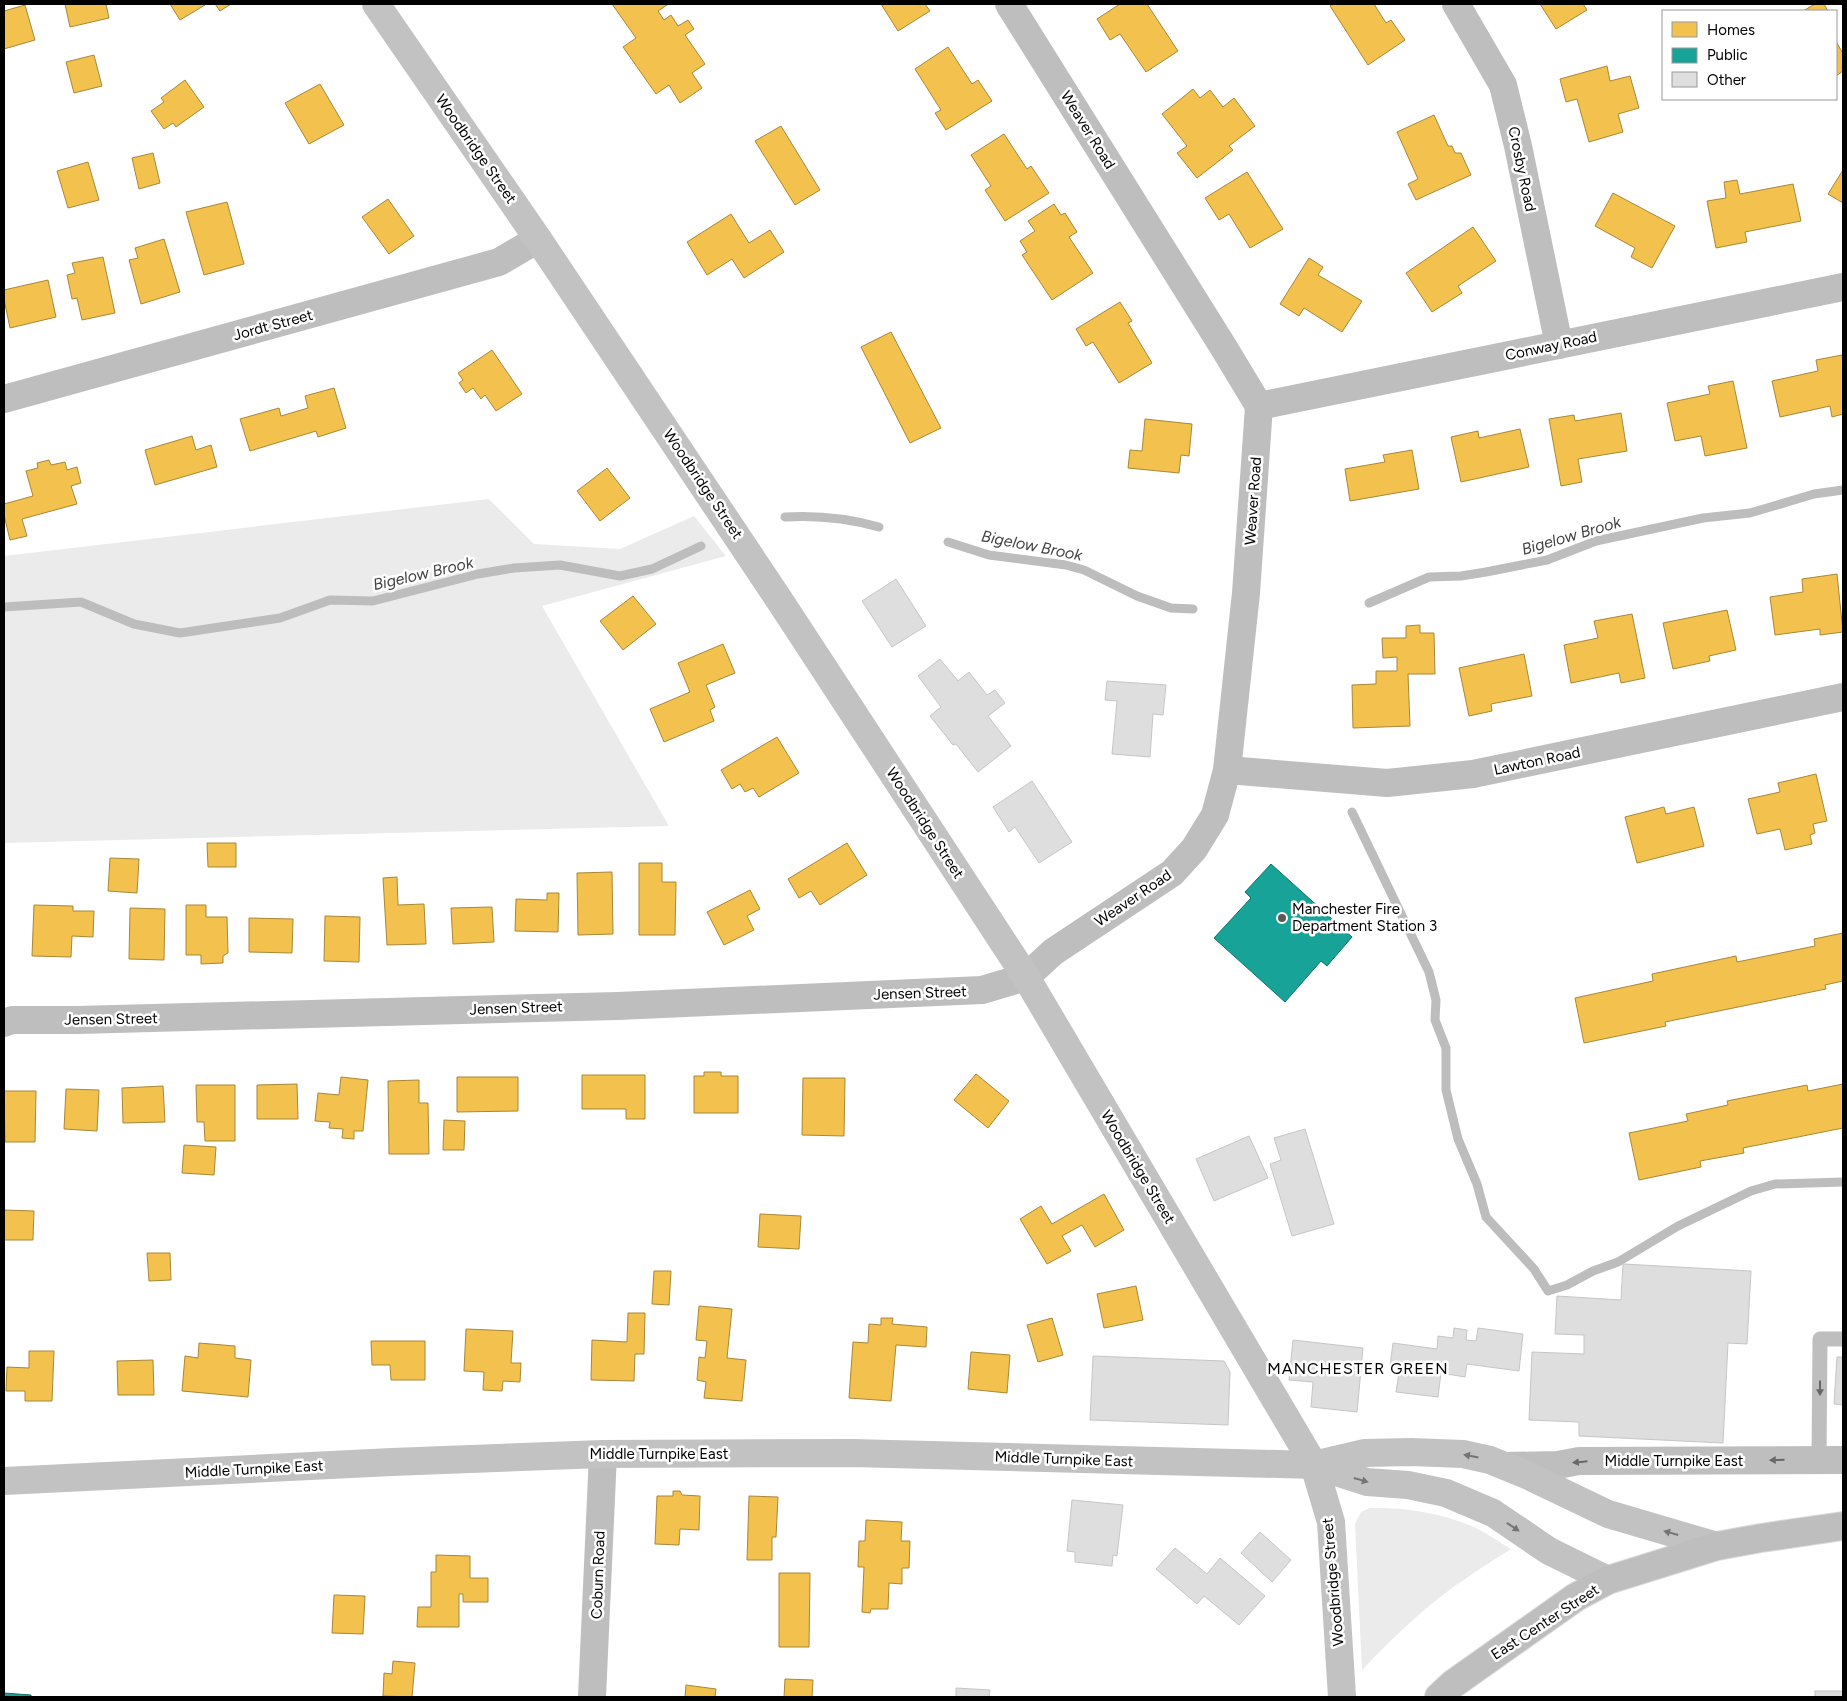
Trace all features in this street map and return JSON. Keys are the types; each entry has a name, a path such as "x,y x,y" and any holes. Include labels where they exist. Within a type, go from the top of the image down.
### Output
{"main road":[{"name":"Woodbridge Street","path":"376,4 538,240 778,598 1026,978 1314,1465 1331,1522 1342,1697"},
{"name":"Middle Turnpike East","path":"4,1481 383,1462 603,1454 852,1453 1314,1465 1365,1453 1411,1452 1463,1454 1490,1460 1608,1514 1717,1546"},
{"name":"Middle Turnpike East","path":"1314,1465 1367,1482 1446,1492 1493,1513 1549,1551 1608,1580"}],"street":[{"name":"Weaver Road","path":"1009,4 1259,406 1246,593 1227,770 1214,815 1194,848 1172,874 1053,952 1026,978"},
{"name":"Crosby Road","path":"1456,4 1503,85 1518,146 1559,345"},
{"name":"Jordt Street","path":"4,399 500,262 538,240"},
{"name":"Conway Road","path":"1259,406 1843,287"},
{"name":"Lawton Road","path":"1227,770 1387,783 1474,774 1843,697"},
{"name":"Jensen Street","path":"4,1022 12,1020 77,1020 608,1006 963,991 982,990 1026,978"},
{"name":"Coburn Road","path":"592,1697 603,1454"},
{"name":"Middle Turnpike East","path":"1506,1466 1558,1465 1579,1461 1831,1460"},
{"name":"Middle Turnpike East","path":"1717,1546 1808,1530 1843,1526"},
{"name":"East Center Street","path":"1439,1697 1453,1684 1576,1597 1608,1580 1717,1546"}],"lane":[{"path":"1831,1460 1820,1339 1843,1339"}],"shaded area":[{"path":"489,499 534,544 620,549 694,516 726,556 542,606 669,826 4,843 4,556"},
{"path":"1370,1508 1410,1510 1449,1518 1479,1529 1511,1549 1435,1601 1397,1634 1362,1670 1355,1524 1361,1512"}],"building: Homes":[{"path":"65,4 106,4 109,18 70,27"},
{"path":"170,4 204,4 205,5 180,20"},
{"path":"215,4 231,4 220,11"},
{"path":"612,4 666,4 658,11 664,20 671,15 678,26 688,20 694,29 685,35 705,64 692,73 702,88 680,103 669,85 656,94 623,47 636,38"},
{"path":"881,4 925,4 930,11 898,31"},
{"path":"1120,4 1147,4 1178,51 1146,72 1120,34 1110,40 1097,19"},
{"path":"1333,4 1374,4 1386,23 1391,20 1405,40 1368,65 1330,6"},
{"path":"1540,4 1583,4 1587,10 1556,29"},
{"path":"1815,4 1824,4 1827,10 1805,10"},
{"path":"25,5 35,40 4,49 4,11"},
{"path":"1837,43 1843,54 1843,71 1837,75"},
{"path":"948,47 972,84 978,80 992,101 946,130 935,113 941,110 915,69"},
{"path":"94,55 102,86 74,93 66,62"},
{"path":"1607,66 1610,81 1630,76 1639,108 1618,114 1623,132 1589,142 1577,99 1566,102 1560,79"},
{"path":"185,80 204,107 176,127 173,123 164,129 151,111 164,102 161,98"},
{"path":"320,84 344,125 309,144 285,103"},
{"path":"1193,89 1200,98 1210,90 1223,107 1234,98 1255,126 1229,146 1233,150 1197,178 1177,153 1187,146 1162,114"},
{"path":"1434,115 1448,146 1452,146 1455,153 1461,153 1471,175 1416,200 1408,184 1418,179 1397,132"},
{"path":"781,126 820,190 795,205 755,141"},
{"path":"1004,134 1027,169 1031,166 1049,193 1005,221 985,190 991,186 971,155"},
{"path":"153,153 160,183 139,189 132,158"},
{"path":"88,162 99,200 68,208 57,171"},
{"path":"1843,170 1843,203 1828,194"},
{"path":"1247,172 1283,229 1250,248 1229,214 1219,220 1205,198"},
{"path":"1737,180 1740,194 1793,184 1801,221 1745,232 1747,242 1716,248 1707,201 1726,198 1724,182"},
{"path":"1613,193 1675,226 1652,268 1631,257 1635,248 1595,226"},
{"path":"388,199 414,236 389,254 362,217"},
{"path":"227,202 244,264 204,275 186,212"},
{"path":"1054,204 1061,215 1065,213 1077,232 1069,237 1093,273 1052,300 1022,255 1027,252 1020,241 1035,231 1028,221"},
{"path":"731,214 749,243 770,230 784,252 744,278 732,259 707,275 687,242"},
{"path":"1473,227 1496,261 1458,286 1462,293 1432,312 1406,273"},
{"path":"164,239 180,292 141,304 129,260 138,258 135,248"},
{"path":"103,257 115,313 82,320 77,298 72,299 67,275 75,273 72,263"},
{"path":"1309,258 1323,267 1318,275 1362,301 1342,332 1304,308 1299,316 1280,304"},
{"path":"48,280 56,317 10,328 4,290"},
{"path":"1120,302 1132,321 1128,323 1152,363 1119,383 1093,342 1086,346 1076,329"},
{"path":"891,332 941,428 910,443 861,347"},
{"path":"492,350 522,394 496,411 485,395 481,399 473,388 466,393 459,383 463,380 458,373"},
{"path":"1843,355 1843,414 1832,417 1830,406 1780,417 1772,381 1818,371 1816,360"},
{"path":"1733,381 1747,448 1705,456 1701,436 1675,441 1667,403 1710,394 1708,386"},
{"path":"334,388 346,428 318,437 316,431 250,451 240,419 279,408 281,416 308,408 305,396"},
{"path":"1621,413 1627,451 1578,459 1582,482 1561,486 1549,419 1574,415 1575,421"},
{"path":"1145,419 1192,424 1189,456 1181,455 1179,473 1128,468 1130,450 1142,451"},
{"path":"1520,429 1529,467 1461,482 1451,437 1478,431 1479,438"},
{"path":"192,436 196,450 211,445 217,467 155,485 145,450"},
{"path":"1412,450 1419,489 1350,501 1345,469 1385,462 1383,455"},
{"path":"49,460 51,465 65,462 67,470 77,467 81,483 71,486 77,504 22,519 27,536 10,540 4,515 4,504 33,496 26,471 38,468 37,463"},
{"path":"607,468 630,498 600,521 577,491"},
{"path":"1837,574 1843,632 1820,635 1820,629 1775,635 1770,597 1803,592 1802,579"},
{"path":"633,596 656,624 623,650 600,621"},
{"path":"1727,610 1736,650 1709,656 1710,661 1673,669 1663,623"},
{"path":"1632,614 1645,678 1621,683 1619,673 1571,683 1564,645 1598,638 1594,621"},
{"path":"1420,625 1420,633 1434,633 1435,674 1408,674 1410,726 1353,728 1352,685 1376,684 1376,671 1397,671 1397,657 1383,658 1382,638 1406,638 1406,626"},
{"path":"723,644 735,673 706,685 715,707 710,710 714,721 664,742 650,709 690,692 678,663"},
{"path":"1524,654 1532,696 1491,704 1492,711 1469,716 1459,668"},
{"path":"777,737 799,773 759,797 753,788 745,792 740,784 732,789 721,770"},
{"path":"1816,774 1827,821 1813,824 1815,833 1810,835 1812,844 1785,850 1780,829 1757,834 1748,799 1780,792 1778,783"},
{"path":"1664,807 1666,814 1694,807 1704,846 1637,863 1625,817"},
{"path":"207,843 236,843 236,867 208,867"},
{"path":"847,843 867,875 820,905 811,891 799,898 788,879"},
{"path":"110,858 139,859 137,893 108,891"},
{"path":"639,863 662,863 662,882 676,882 675,935 639,935"},
{"path":"612,872 613,934 578,935 577,873"},
{"path":"397,877 398,905 424,904 426,944 387,945 383,878"},
{"path":"750,890 760,909 747,916 754,930 724,945 707,912"},
{"path":"547,893 559,893 558,932 515,931 516,899 547,900"},
{"path":"34,905 73,906 73,911 94,911 93,937 72,936 71,957 32,956"},
{"path":"186,905 206,905 206,917 227,917 228,953 223,956 223,963 201,964 201,955 186,955"},
{"path":"492,907 494,942 453,944 451,908"},
{"path":"130,908 165,909 164,960 129,959"},
{"path":"325,916 360,917 359,962 324,961"},
{"path":"249,918 293,919 292,953 249,952"},
{"path":"1843,933 1843,981 1825,985 1826,989 1665,1022 1666,1026 1584,1043 1575,998 1653,981 1652,974 1736,956 1737,962 1815,946 1814,939"},
{"path":"704,1072 721,1072 721,1076 738,1076 738,1113 694,1113 694,1076 704,1076"},
{"path":"976,1074 1009,1101 988,1128 954,1100"},
{"path":"582,1075 645,1075 645,1119 626,1119 626,1109 582,1109"},
{"path":"341,1077 368,1080 363,1131 354,1131 354,1139 342,1138 343,1129 329,1128 330,1122 315,1121 318,1093 339,1095"},
{"path":"457,1077 518,1077 518,1111 457,1112"},
{"path":"803,1078 845,1078 844,1136 802,1135"},
{"path":"419,1080 419,1103 428,1103 429,1154 389,1154 388,1081"},
{"path":"297,1084 298,1119 257,1119 257,1085"},
{"path":"1843,1084 1843,1128 1743,1148 1744,1153 1700,1161 1701,1167 1639,1180 1629,1133 1688,1121 1686,1114 1728,1105 1727,1101 1807,1085 1808,1091"},
{"path":"196,1085 235,1085 235,1141 205,1141 204,1122 197,1122"},
{"path":"163,1086 165,1122 123,1123 122,1088"},
{"path":"66,1089 99,1090 97,1131 64,1129"},
{"path":"4,1091 36,1091 35,1142 5,1142"},
{"path":"444,1120 465,1121 464,1150 443,1150"},
{"path":"184,1145 216,1147 214,1175 182,1173"},
{"path":"1104,1194 1124,1230 1095,1247 1082,1225 1062,1236 1071,1251 1047,1264 1020,1219 1041,1206 1052,1224"},
{"path":"4,1210 34,1211 33,1240 4,1240"},
{"path":"760,1214 801,1216 799,1249 758,1247"},
{"path":"147,1253 170,1253 171,1280 149,1281"},
{"path":"654,1271 671,1271 669,1305 652,1304"},
{"path":"1136,1286 1143,1320 1104,1328 1097,1294"},
{"path":"699,1306 732,1309 727,1358 746,1360 742,1401 704,1398 706,1382 697,1380 699,1357 705,1358 707,1341 696,1340"},
{"path":"628,1313 645,1313 644,1354 635,1354 634,1381 591,1380 592,1340 627,1342"},
{"path":"881,1318 893,1318 892,1324 927,1327 926,1347 896,1345 891,1401 849,1398 853,1342 868,1343 869,1324 881,1325"},
{"path":"1052,1318 1063,1355 1038,1362 1027,1325"},
{"path":"466,1329 513,1331 511,1363 521,1363 520,1382 503,1381 502,1391 483,1390 484,1372 464,1371"},
{"path":"371,1341 425,1341 425,1380 391,1380 390,1365 372,1365"},
{"path":"199,1343 235,1346 235,1358 251,1360 248,1397 182,1391 185,1356 198,1358"},
{"path":"29,1351 54,1351 52,1401 25,1401 25,1391 6,1391 7,1367 29,1368"},
{"path":"971,1352 1010,1355 1007,1393 968,1389"},
{"path":"153,1360 154,1395 118,1395 117,1361"},
{"path":"673,1491 680,1491 682,1495 700,1496 699,1530 680,1529 679,1545 655,1544 657,1496 673,1496"},
{"path":"749,1496 778,1497 776,1537 772,1537 772,1560 747,1560"},
{"path":"866,1520 902,1522 901,1541 910,1541 909,1568 902,1568 902,1584 889,1583 888,1609 871,1609 870,1613 862,1612 864,1567 858,1567 859,1541 865,1541"},
{"path":"436,1555 470,1556 470,1578 488,1578 488,1602 463,1602 463,1594 459,1594 459,1627 417,1627 418,1607 431,1607 431,1572 436,1572"},
{"path":"779,1573 810,1573 809,1647 779,1647"},
{"path":"334,1595 365,1596 363,1634 332,1633"},
{"path":"393,1661 415,1663 412,1697 383,1696 384,1673 392,1674"},
{"path":"785,1679 813,1680 812,1697 784,1697"},
{"path":"686,1685 716,1689 715,1697 685,1697"}],"building: Public":[{"name":"Manchester Fire Department Station 3","path":"1271,864 1352,937 1327,966 1321,961 1285,1002 1214,938 1251,898 1245,892"},
{"path":"4,1693 31,1695 31,1697 4,1697"}],"building: Other":[{"path":"896,579 926,626 892,647 862,601"},
{"path":"940,659 958,681 969,672 987,695 995,690 1005,703 988,716 1011,746 978,772 956,744 953,745 930,716 941,707 918,676"},
{"path":"1107,681 1166,685 1163,715 1153,714 1150,757 1112,754 1117,701 1105,700"},
{"path":"1032,781 1072,842 1039,863 1015,827 1009,832 993,807"},
{"path":"1305,1129 1334,1224 1292,1236 1270,1164 1281,1160 1274,1138"},
{"path":"1249,1136 1268,1178 1214,1201 1196,1159"},
{"path":"1623,1264 1751,1271 1747,1344 1728,1343 1723,1443 1579,1436 1579,1422 1529,1420 1532,1352 1584,1354 1584,1335 1555,1334 1557,1296 1621,1300"},
{"path":"1454,1328 1467,1330 1466,1340 1476,1341 1478,1328 1523,1334 1519,1371 1467,1364 1465,1377 1441,1373 1438,1397 1396,1392 1400,1367 1390,1366 1393,1343 1437,1349 1438,1336 1453,1338"},
{"path":"1293,1340 1363,1348 1357,1412 1311,1407 1313,1382 1289,1380"},
{"path":"1093,1356 1224,1361 1230,1372 1228,1425 1090,1420"},
{"path":"1837,1357 1843,1357 1843,1405 1834,1404"},
{"path":"1072,1500 1123,1505 1117,1556 1113,1555 1112,1566 1075,1562 1075,1552 1067,1551"},
{"path":"1260,1532 1291,1560 1272,1582 1241,1553"},
{"path":"1175,1548 1207,1574 1220,1558 1265,1596 1239,1625 1204,1596 1197,1604 1156,1569"},
{"path":"956,1688 990,1690 989,1697 956,1697"},
{"path":"1815,1691 1843,1691 1843,1697 1815,1697"}],"waterway":[{"name":"Bigelow Brook","path":"1369,603 1429,577 1461,576 1547,560 1596,541 1703,518 1750,513 1814,494 1843,490"},
{"name":"Bigelow Brook","path":"785,517 809,516 832,518 879,527"},
{"name":"Bigelow Brook","path":"948,542 989,555 1066,565 1084,570 1137,596 1171,608 1193,609"},
{"name":"Bigelow Brook","path":"4,607 81,602 134,624 180,633 280,618 330,600 373,601 478,574 514,568 560,565 620,576 652,569 701,546"},
{"path":"1352,812 1429,972 1436,1000 1435,1020 1446,1048 1446,1090 1458,1139 1477,1184 1486,1217 1534,1269 1548,1291 1567,1285 1593,1271 1618,1262 1678,1226 1751,1191 1775,1184 1843,1182"}],"place":[{"name":"Manchester Fire Department Station 3","path":"1282,918"}],"district":[{"name":"MANCHESTER GREEN","path":"1358,1368"}]}
